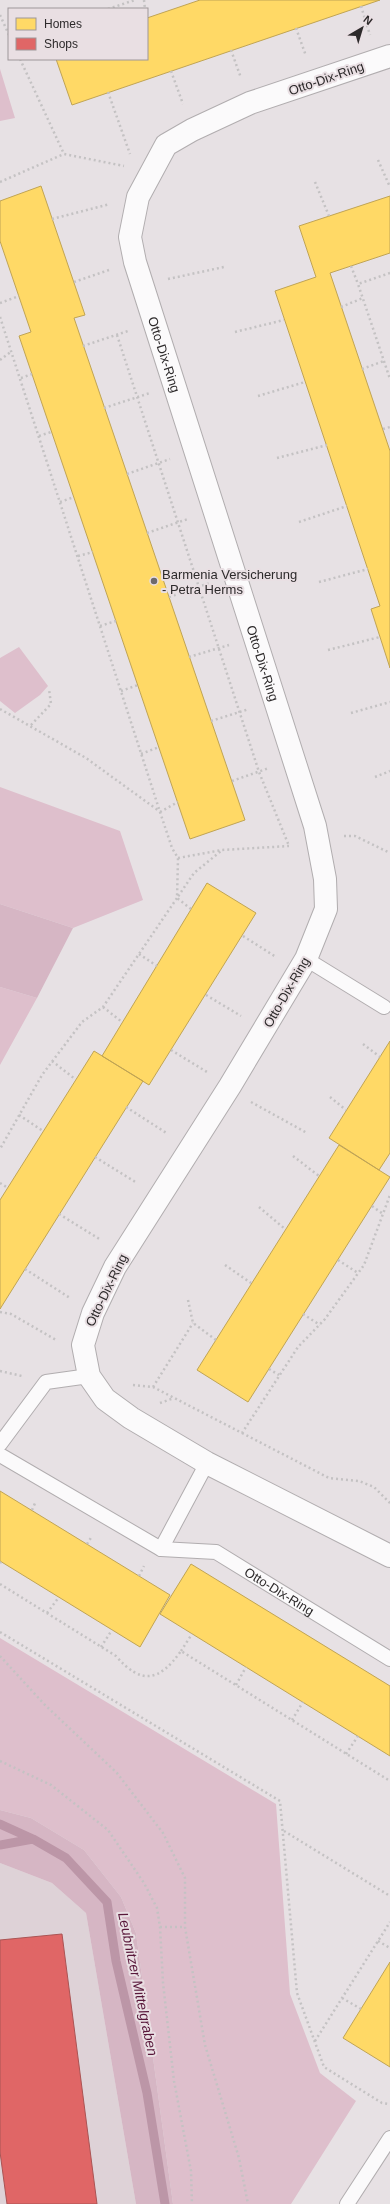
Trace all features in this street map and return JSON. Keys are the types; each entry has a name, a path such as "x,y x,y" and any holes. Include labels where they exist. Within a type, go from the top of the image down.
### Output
{"street":[{"name":"Otto-Dix-Ring","path":"87,1366 82,1345 93,1313 115,1267 229,1088 303,966 326,909 325,879 315,826 135,262 130,236 143,169 166,146 192,130 250,104 390,56"},
{"path":"87,1366 105,1399 131,1418 207,1463 390,1556"}],"lane":[{"path":"303,966 384,1007"},
{"path":"0,1444 46,1382 87,1366"},
{"name":"Otto-Dix-Ring","path":"0,1455 161,1549 216,1552 390,1659"},
{"path":"161,1549 207,1463"},
{"path":"347,2204 390,2138"}],"path":[{"path":"111,8 135,0"},
{"path":"0,15 8,33"},
{"path":"20,60 64,154"},
{"path":"171,71 192,130"},
{"path":"108,92 143,169"},
{"path":"0,182 64,154 143,169"},
{"path":"378,160 390,187"},
{"path":"315,182 329,216"},
{"path":"52,219 138,197"},
{"path":"351,266 390,379"},
{"path":"143,285 224,267"},
{"path":"74,282 111,270"},
{"path":"358,284 390,273"},
{"path":"0,303 19,296"},
{"path":"341,307 363,298"},
{"path":"0,317 160,812 172,848 178,858 177,898"},
{"path":"235,332 284,320"},
{"path":"83,346 117,335 157,464 178,522 258,772 289,846"},
{"path":"0,360 12,351"},
{"path":"362,368 384,361"},
{"path":"20,378 32,374"},
{"path":"258,396 305,382"},
{"path":"104,408 175,386"},
{"path":"383,429 390,427"},
{"path":"39,436 51,432"},
{"path":"277,458 327,445"},
{"path":"127,474 195,450"},
{"path":"60,502 74,497"},
{"path":"299,522 347,506"},
{"path":"147,533 215,511"},
{"path":"78,556 93,552"},
{"path":"319,582 368,569"},
{"path":"169,597 198,587"},
{"path":"100,626 116,621"},
{"path":"328,650 380,637"},
{"path":"189,657 255,638"},
{"path":"121,691 138,685"},
{"path":"30,726 52,704 49,689"},
{"path":"211,721 275,700"},
{"path":"351,713 390,702"},
{"path":"0,709 86,758 160,812"},
{"path":"141,754 159,747"},
{"path":"232,781 294,760"},
{"path":"375,777 390,772"},
{"path":"160,812 178,802"},
{"path":"178,858 222,850 318,844 336,836 355,836 390,853"},
{"path":"0,1149 52,1061 82,1022 103,1007 194,873 222,850"},
{"path":"177,898 191,908"},
{"path":"243,936 303,966"},
{"path":"138,954 157,966"},
{"path":"206,995 264,1030"},
{"path":"103,1007 122,1022"},
{"path":"363,1044 380,1057"},
{"path":"171,1050 229,1088 306,1133"},
{"path":"52,1061 76,1079"},
{"path":"330,1097 346,1110"},
{"path":"126,1107 190,1148"},
{"path":"19,1115 43,1131"},
{"path":"95,1156 159,1197"},
{"path":"293,1156 319,1176"},
{"path":"0,1183 8,1188"},
{"path":"242,1433 298,1347 320,1325 358,1272 372,1245 390,1195"},
{"path":"372,1206 383,1214"},
{"path":"259,1207 286,1229"},
{"path":"60,1214 123,1254"},
{"path":"338,1260 358,1272"},
{"path":"225,1265 251,1283"},
{"path":"25,1269 93,1313"},
{"path":"188,1300 193,1323 216,1340"},
{"path":"0,1312 11,1314 87,1366"},
{"path":"303,1314 320,1325"},
{"path":"193,1323 153,1387 329,1478 359,1481 374,1488 390,1503"},
{"path":"269,1369 279,1375"},
{"path":"0,1584 116,1656 129,1670 139,1675 161,1673 171,1665 192,1634"},
{"path":"47,1613 59,1597"},
{"path":"101,1647 112,1630"},
{"path":"0,1632 280,1801 284,1831 297,1993 324,2067 382,2103 390,2104"},
{"path":"181,1651 390,1781"},
{"path":"0,1656 44,1705 117,1773 163,1833 185,1878 185,1927 205,2045 239,2158 248,2204"},
{"path":"236,1685 246,1667"},
{"path":"292,1720 303,1702"},
{"path":"346,1754 358,1736"},
{"path":"0,1761 51,1785 108,1830 144,1883 156,1908 160,1927 163,1983 174,2081 191,2171 192,2204"},
{"path":"284,1831 390,1896"},
{"path":"315,2041 390,1922"},
{"path":"160,1927 185,1927"},
{"path":"378,1941 390,1948"},
{"path":"342,1998 361,2009"}],"shaded area":[{"path":"0,69 15,118 0,121"},
{"path":"19,647 48,686 40,695 15,713 0,701 0,658"},
{"path":"0,787 120,831 143,900 73,928 0,904"},
{"path":"0,904 73,928 37,998 0,987"},
{"path":"0,987 37,998 0,1065"},
{"path":"0,1638 276,1804 290,1994 320,2073 356,2101 291,2204 173,2204 136,1933 121,1897 84,1850 31,1818 0,1810"},
{"path":"0,1810 31,1818 84,1850 121,1897 136,1933 173,2204 136,2204 86,1913 52,1883 0,1863"},
{"path":"0,1863 52,1883 86,1913 136,2204 0,2204"}],"building: Homes":[{"path":"200,0 380,0 72,105 56,60 148,60 148,18"},
{"path":"41,186 85,315 74,318 245,820 190,839 19,336 31,332 0,241 0,201"},
{"path":"390,196 390,253 330,273 390,451 390,668 371,609 380,606 275,291 316,277 299,226"},
{"path":"207,883 256,913 149,1085 102,1056"},
{"path":"390,1041 390,1153 379,1170 329,1138"},
{"path":"94,1051 143,1081 0,1309 0,1200"},
{"path":"339,1145 390,1177 248,1402 197,1370"},
{"path":"0,1491 170,1595 140,1647 0,1561"},
{"path":"191,1564 390,1686 390,1756 160,1614"},
{"path":"390,1962 390,2067 343,2038"}],"building: Shops":[{"path":"62,1934 97,2204 7,2204 0,2152 0,1940"}],"waterway":[{"name":"Leubnitzer Mittelgraben","path":"0,1824 33,1839 66,1858 107,1902 116,1961 147,2093 165,2204"},
{"path":"0,1845 33,1839"}],"place":[{"name":"Barmenia Versicherung - Petra Herms","path":"154,581"}]}
